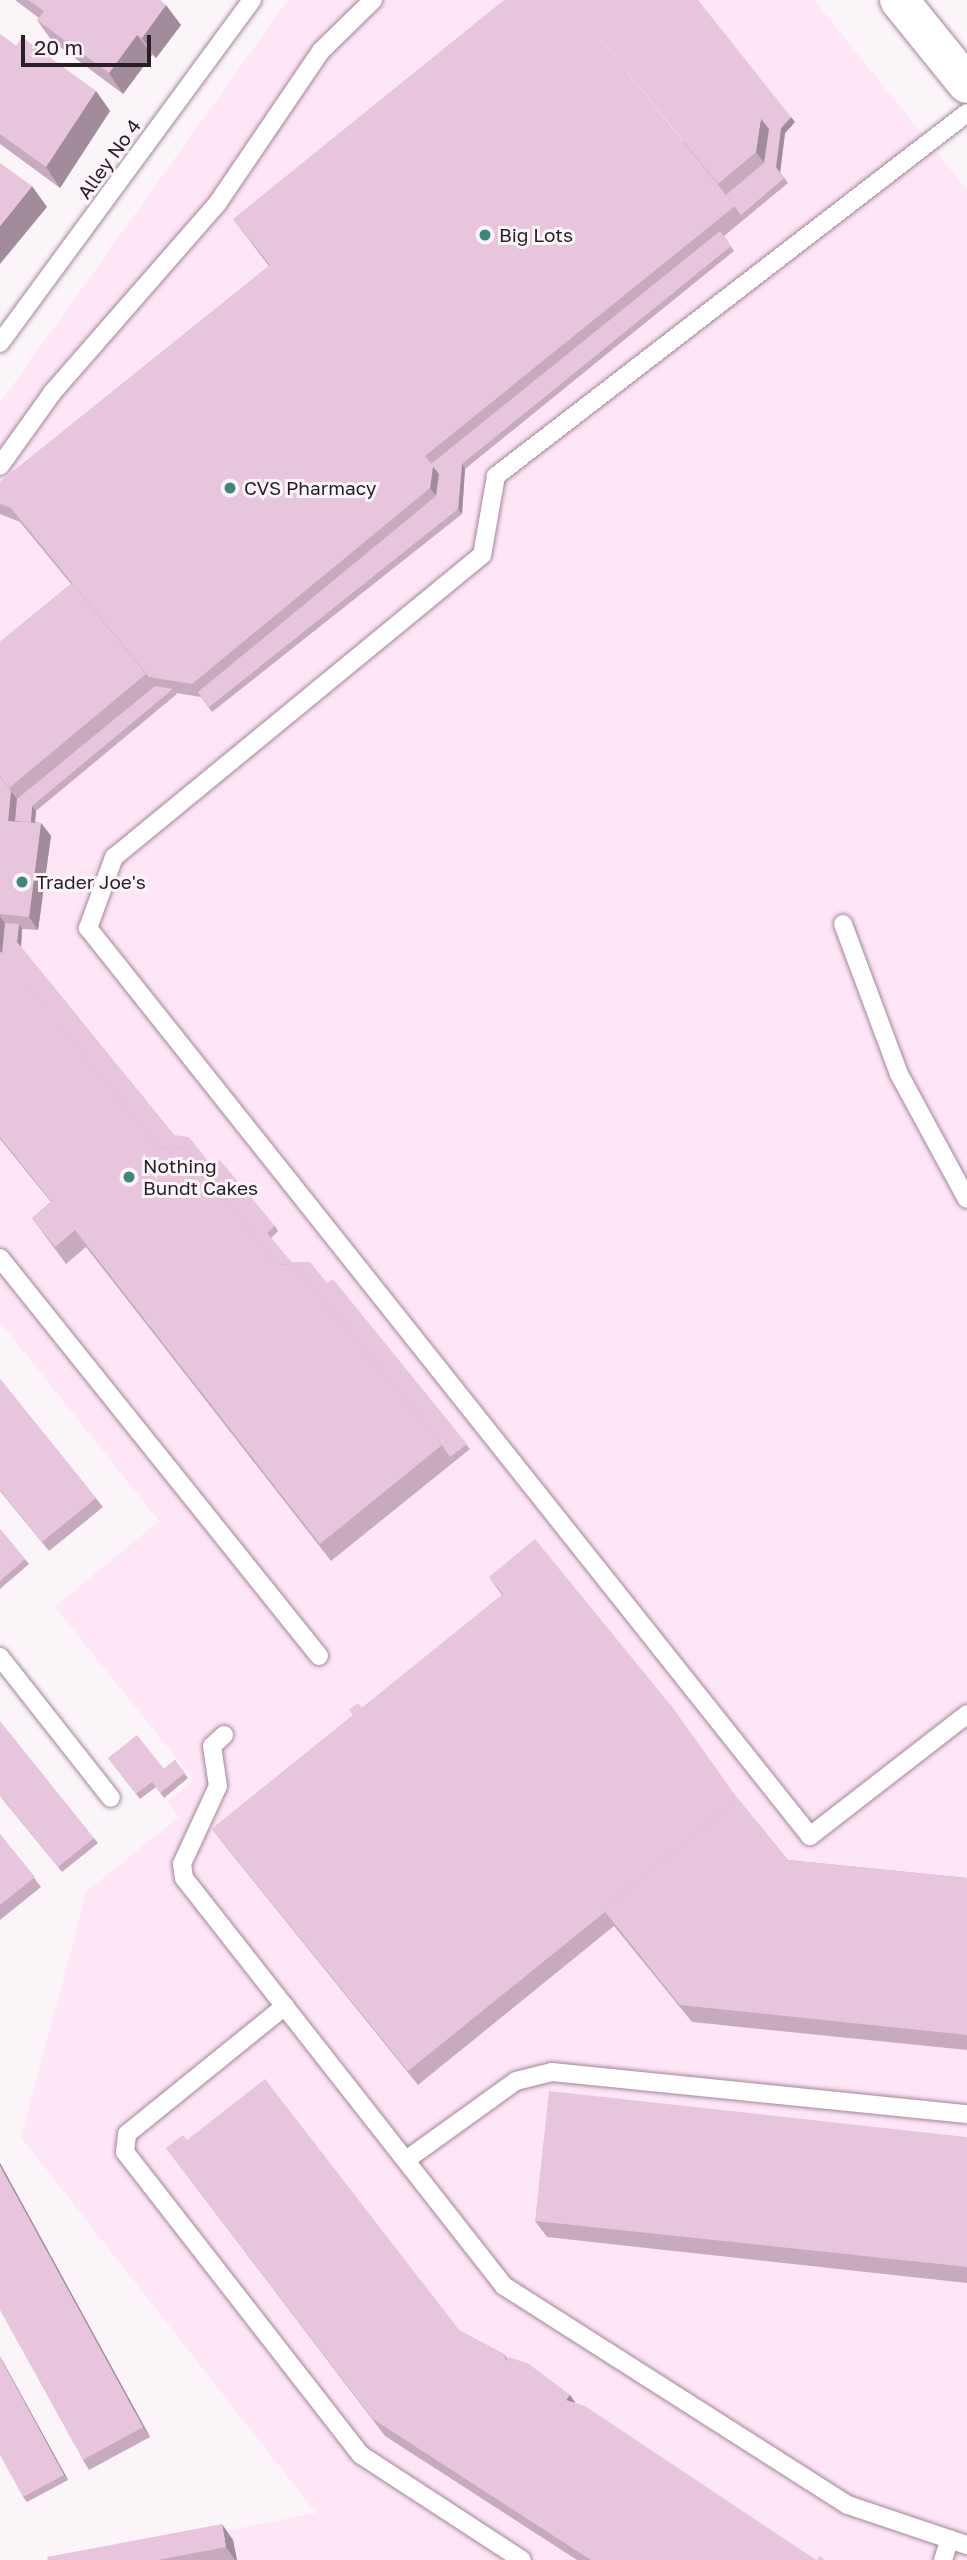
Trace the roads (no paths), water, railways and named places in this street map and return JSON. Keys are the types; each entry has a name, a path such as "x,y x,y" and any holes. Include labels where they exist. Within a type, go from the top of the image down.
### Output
{"main road":[{"path":"899,0 967,83"}],"lane":[{"name":"Alley No 4","path":"0,343 252,0"},
{"path":"0,466 52,393 217,204 321,51 373,0"},
{"path":"967,113 496,476 482,555 114,857 89,928 810,1836 967,1714"},
{"path":"843,924 898,1074 967,1199"},
{"path":"0,1258 319,1656"},
{"path":"0,1657 111,1798"},
{"path":"224,1735 212,1746 218,1786 182,1864 184,1878 504,2286 848,2505 958,2542 943,2560"},
{"path":"285,2006 127,2134 125,2152 361,2455 522,2560"},
{"path":"406,2160 516,2081 552,2072 967,2114"}],"place":[{"name":"Big Lots","path":"485,235"},
{"name":"CVS Pharmacy","path":"230,488"},
{"name":"Trader Joe's","path":"22,882"},
{"name":"Nothing Bundt Cakes","path":"129,1177"}]}
